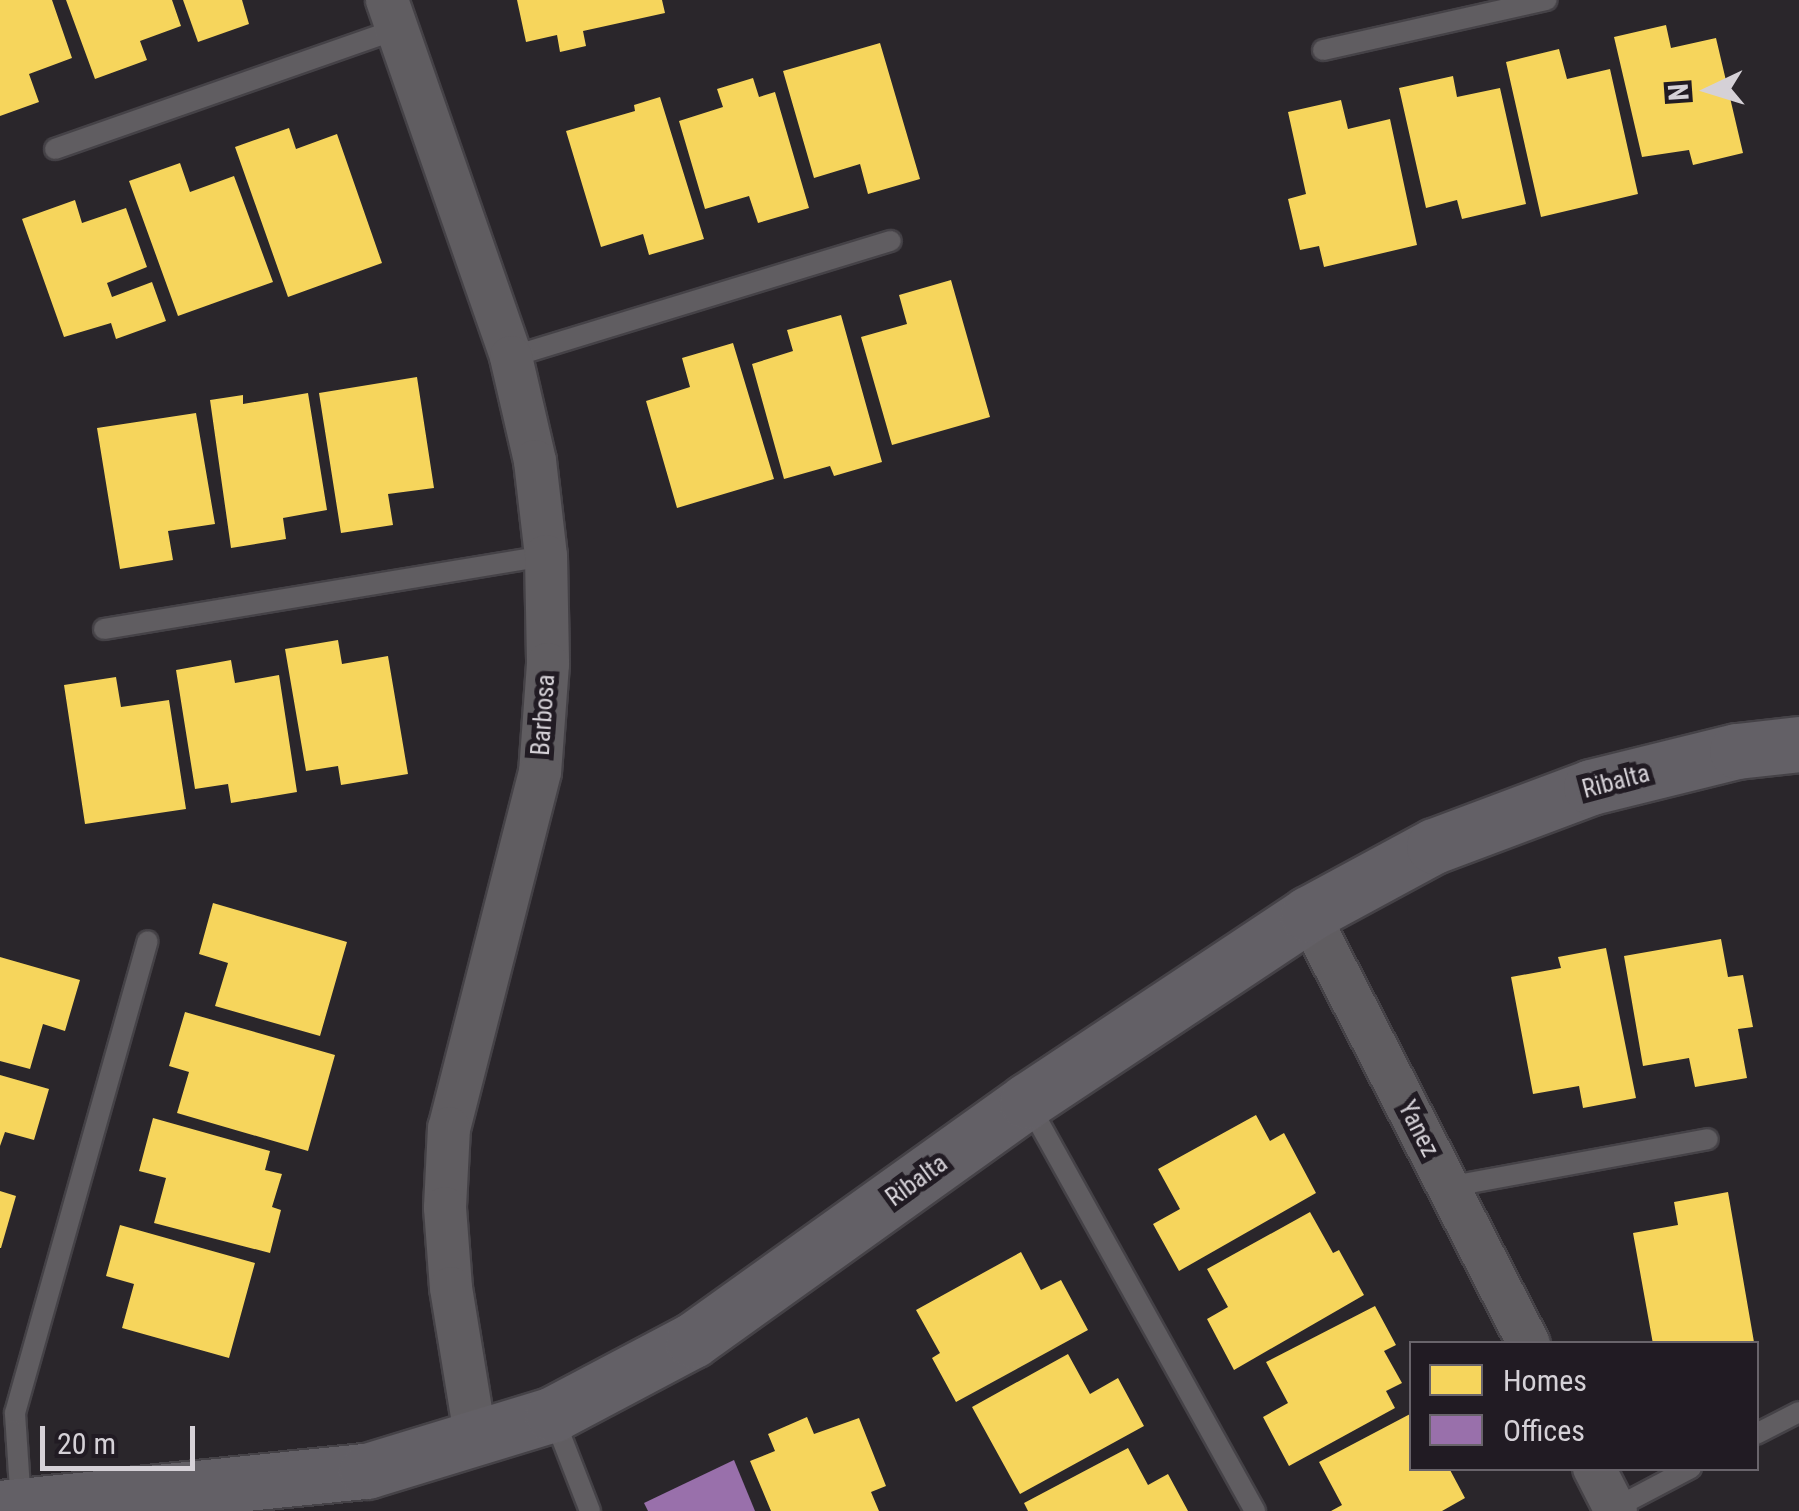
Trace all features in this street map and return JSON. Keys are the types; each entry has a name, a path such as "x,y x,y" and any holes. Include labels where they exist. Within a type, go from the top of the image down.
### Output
{"street":[{"name":"Barbosa","path":"392,15 511,357 535,461 546,556 548,664 540,772 449,1128 445,1208 451,1288 476,1440"},
{"name":"Ribalta","path":"10,1507 367,1471 553,1414 624,1380 733,1314 1027,1101 1308,914 1434,846 1591,787 1737,751 1799,744"},
{"name":"Yanez","path":"1308,914 1527,1341"},
{"path":"1596,1471 1616,1510"}],"lane":[{"path":"1323,50 1546,0"},
{"path":"56,149 392,15"},
{"path":"511,357 891,242"},
{"path":"104,629 546,556"},
{"path":"10,1507 16,1413 148,941"},
{"path":"1027,1101 1254,1511"},
{"path":"1448,1187 1708,1139"},
{"path":"1759,1432 1799,1412"},
{"path":"553,1414 590,1511"},
{"path":"1616,1510 1686,1471"}],"building: Homes":[{"path":"0,0 52,0 72,58 29,74 39,102 0,116"},
{"path":"66,0 172,0 181,26 140,41 147,60 95,79"},
{"path":"183,0 242,0 249,24 198,42"},
{"path":"517,0 662,0 665,13 583,31 586,46 560,52 557,35 526,42"},
{"path":"1666,25 1671,48 1716,38 1743,153 1693,165 1689,150 1642,157 1614,37"},
{"path":"880,43 920,179 868,194 860,164 814,178 783,71"},
{"path":"1559,49 1567,79 1610,69 1638,194 1541,217 1506,62"},
{"path":"1453,76 1457,97 1500,88 1526,204 1462,219 1457,200 1426,208 1399,88"},
{"path":"753,78 759,97 775,92 809,208 758,223 749,196 705,209 679,121 723,107 717,89"},
{"path":"660,97 704,239 649,255 643,234 601,247 566,131 635,111 634,105"},
{"path":"1341,100 1348,129 1390,119 1417,245 1324,267 1319,246 1300,250 1288,199 1306,194 1288,112"},
{"path":"289,128 296,149 337,134 382,263 288,297 235,147"},
{"path":"180,163 190,192 234,176 273,282 178,316 129,181"},
{"path":"75,200 82,223 126,208 147,267 107,283 112,297 152,282 166,321 116,339 111,323 64,337 22,219"},
{"path":"951,280 990,417 892,445 861,337 907,324 899,295"},
{"path":"841,315 882,462 834,476 830,466 784,479 752,364 793,351 787,330"},
{"path":"733,343 774,479 677,508 646,401 690,387 682,358"},
{"path":"417,377 434,488 388,494 393,525 341,533 319,393"},
{"path":"308,393 327,510 283,518 286,539 231,548 210,400 243,395 243,404"},
{"path":"196,413 215,524 168,531 173,560 120,569 97,428"},
{"path":"338,640 342,664 388,656 408,774 341,785 338,766 306,771 285,649"},
{"path":"231,660 235,683 279,675 297,792 231,803 228,784 195,789 176,670"},
{"path":"116,677 121,707 169,700 186,809 85,824 64,685"},
{"path":"213,903 347,942 320,1036 215,1006 228,963 199,954"},
{"path":"1721,939 1728,977 1743,975 1753,1027 1738,1029 1747,1078 1695,1087 1689,1058 1643,1066 1624,956"},
{"path":"1606,948 1636,1098 1583,1108 1579,1086 1533,1094 1511,977 1561,968 1558,957"},
{"path":"0,957 80,980 65,1031 43,1024 30,1069 0,1061"},
{"path":"185,1012 335,1055 308,1151 177,1113 189,1072 169,1066"},
{"path":"0,1075 49,1089 34,1140 5,1132 0,1146"},
{"path":"1256,1115 1270,1141 1284,1133 1316,1193 1179,1271 1153,1224 1180,1209 1158,1169"},
{"path":"153,1118 270,1151 265,1170 282,1174 272,1207 281,1210 270,1253 154,1223 166,1178 139,1171"},
{"path":"0,1191 16,1196 1,1248 0,1248"},
{"path":"1728,1192 1754,1341 1652,1341 1633,1233 1678,1225 1674,1202"},
{"path":"1310,1212 1333,1253 1339,1250 1364,1295 1234,1370 1207,1319 1228,1307 1207,1269"},
{"path":"120,1225 255,1263 229,1358 122,1328 134,1284 106,1276"},
{"path":"1021,1252 1041,1290 1061,1280 1088,1330 956,1402 932,1358 940,1353 916,1310"},
{"path":"1375,1306 1396,1345 1384,1351 1402,1383 1386,1391 1395,1408 1289,1466 1263,1417 1288,1403 1266,1362"},
{"path":"1068,1354 1090,1394 1118,1378 1144,1426 1020,1494 972,1407"},
{"path":"1409,1415 1409,1471 1451,1471 1465,1498 1442,1511 1331,1511 1342,1505 1319,1462"},
{"path":"807,1417 814,1434 859,1418 886,1486 871,1492 879,1511 771,1511 750,1461 775,1451 768,1434"},
{"path":"1128,1448 1148,1485 1168,1474 1188,1511 1028,1511 1024,1503"}],"building: Offices":[{"path":"734,1460 755,1511 648,1511 644,1503"}]}
